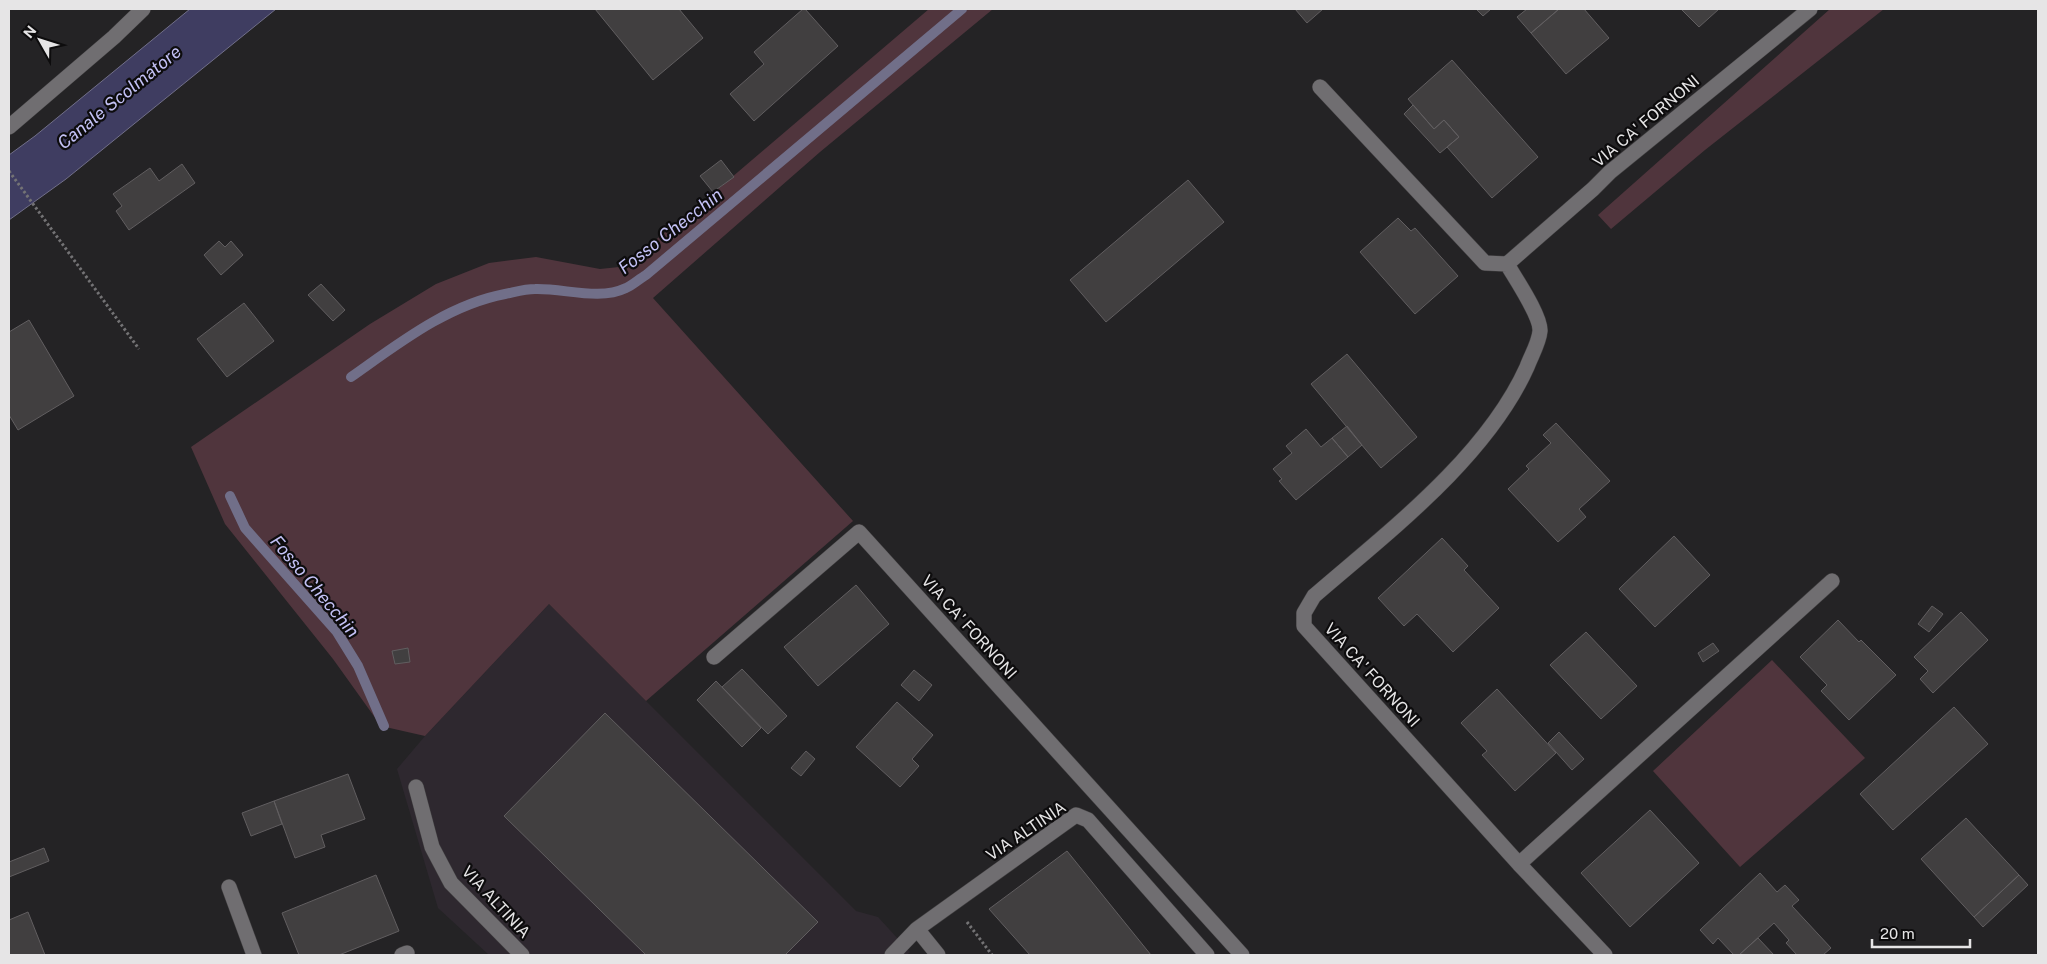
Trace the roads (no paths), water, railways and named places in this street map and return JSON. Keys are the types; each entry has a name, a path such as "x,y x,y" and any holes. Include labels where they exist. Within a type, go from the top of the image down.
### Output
{"street":[{"path":"9,127 114,37 143,9"},
{"name":"VIA CA' FORNONI","path":"1605,955 1519,864 1304,626 1304,614 1314,596 1411,512 1449,476 1480,440 1522,378 1540,330 1534,310 1507,264 1610,172 1810,9"},
{"path":"1320,87 1485,263 1507,264"},
{"name":"VIA CA' FORNONI","path":"714,657 859,532 1242,955"},
{"path":"1519,864 1832,581"},
{"name":"VIA ALTINIA","path":"416,787 432,847 451,883 522,955"},
{"name":"VIA ALTINIA","path":"892,955 918,929 1076,815 1088,820 1207,955"},
{"path":"228,887 254,955"},
{"path":"918,929 938,955"}],"water":[{"name":"Canale Scolmatore","path":"190,9 276,9 66,179 9,220 9,155 35,136"}],"waterway":[{"name":"Fosso Checchin","path":"351,377 424,327 443,316 484,299 531,289 604,294 616,292 631,285 646,275 962,9"},
{"name":"Fosso Checchin","path":"230,496 245,528 337,632 358,666 384,726"}]}
